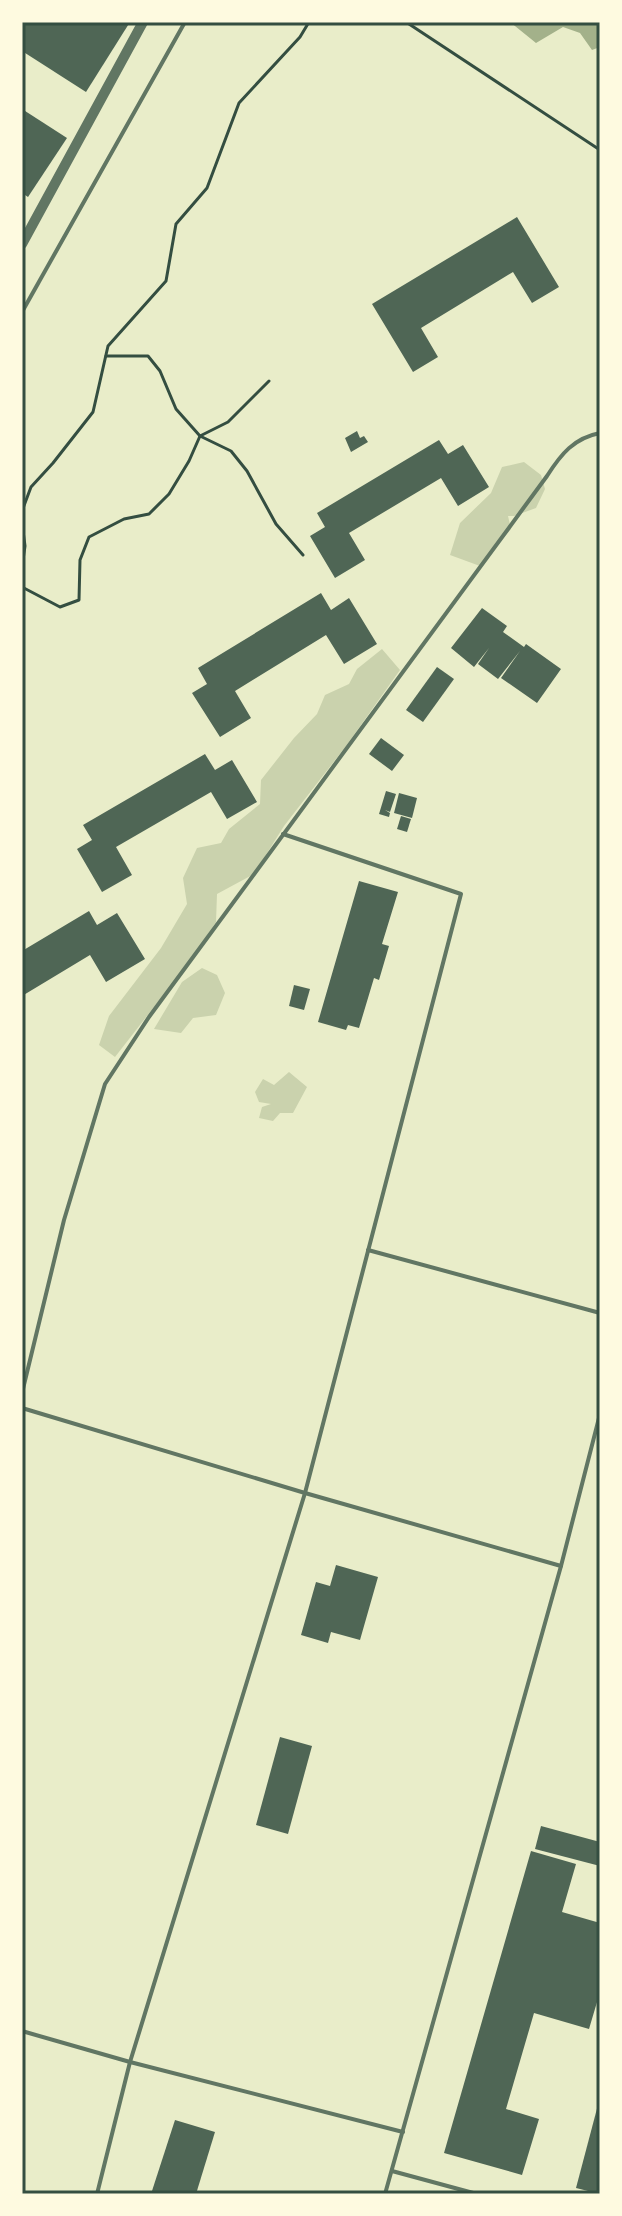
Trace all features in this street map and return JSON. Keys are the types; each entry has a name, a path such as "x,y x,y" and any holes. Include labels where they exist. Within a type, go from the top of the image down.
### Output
{"street":[{"path":"22,244 143,22"}],"lane":[{"path":"22,312 185,22"},
{"path":"22,1393 64,1220 105,1084 149,1017 547,476 560,454 585,437 600,433"},
{"path":"97,2194 130,2062 305,1493 461,894 283,834"},
{"path":"368,1250 600,1313"},
{"path":"22,1408 561,1566"},
{"path":"385,2194 561,1566 600,1414"},
{"path":"22,2031 403,2132"},
{"path":"392,2171 477,2194"}],"path":[{"path":"22,511 31,487 93,412 108,346 166,281 176,224 207,188 239,103 300,37 309,22"},
{"path":"406,22 600,150"},
{"path":"105,356 148,356 160,371 176,409 200,436 231,451 247,471 276,524 303,555"},
{"path":"22,587 60,607 79,600 80,560 89,537 124,519 149,514 169,494 200,436 228,422 269,381"},
{"path":"22,523 25,546 22,567"}],"shaded area":[{"path":"510,22 600,22 600,47 592,50 580,33 563,27 536,43"},
{"path":"524,462 541,475 545,489 536,508 508,516 511,529 480,566 450,555 460,523 491,493 502,467"},
{"path":"382,649 400,670 284,826 254,874 217,894 216,922 193,957 115,1057 99,1045 109,1016 161,948 187,904 183,878 197,848 221,843 229,829 260,804 261,780 317,714 325,695 349,684 357,669"},
{"path":"202,968 217,975 225,993 216,1015 193,1018 181,1033 154,1029 182,982"},
{"path":"289,1072 307,1087 293,1113 280,1113 273,1121 259,1118 262,1107 271,1104 259,1102 255,1092 263,1079 274,1085"}],"building":[{"path":"22,22 130,22 86,92 22,51"},
{"path":"22,109 67,138 28,197 22,193"},
{"path":"517,217 559,287 532,303 513,272 421,328 438,357 413,372 372,304"},
{"path":"357,431 360,438 364,436 368,442 351,452 345,438"},
{"path":"439,440 448,454 463,445 489,487 458,506 441,478 349,533 365,560 335,578 310,536 325,527 317,513"},
{"path":"321,593 331,610 349,598 377,644 344,664 326,635 235,691 251,718 220,737 192,693 207,684 198,668"},
{"path":"482,608 507,626 503,632 561,669 537,703 501,678 520,651 498,679 478,664 489,648 474,667 451,648"},
{"path":"437,667 454,679 423,722 406,710"},
{"path":"381,738 404,755 392,771 369,754"},
{"path":"205,754 215,770 232,760 257,802 227,819 211,792 116,847 132,875 102,892 77,849 92,840 83,825"},
{"path":"386,791 396,794 390,812 385,810 390,813 389,817 379,814"},
{"path":"399,793 417,798 412,818 394,813"},
{"path":"401,816 411,819 407,832 397,829"},
{"path":"359,881 398,892 382,944 389,946 379,980 374,978 359,1028 348,1025 346,1030 318,1022"},
{"path":"89,911 97,925 117,913 145,959 106,982 90,955 22,996 22,951"},
{"path":"294,985 310,989 304,1010 289,1006"},
{"path":"336,1565 378,1577 360,1640 331,1632 328,1643 301,1635 316,1582 330,1586"},
{"path":"280,1737 312,1746 288,1834 256,1825"},
{"path":"541,1826 600,1842 600,1866 535,1849"},
{"path":"531,1851 576,1864 562,1912 600,1923 600,1992 589,2029 534,2013 506,2109 539,2119 522,2175 444,2153"},
{"path":"600,2101 600,2194 576,2188"},
{"path":"175,2120 215,2132 196,2194 151,2194"}]}
